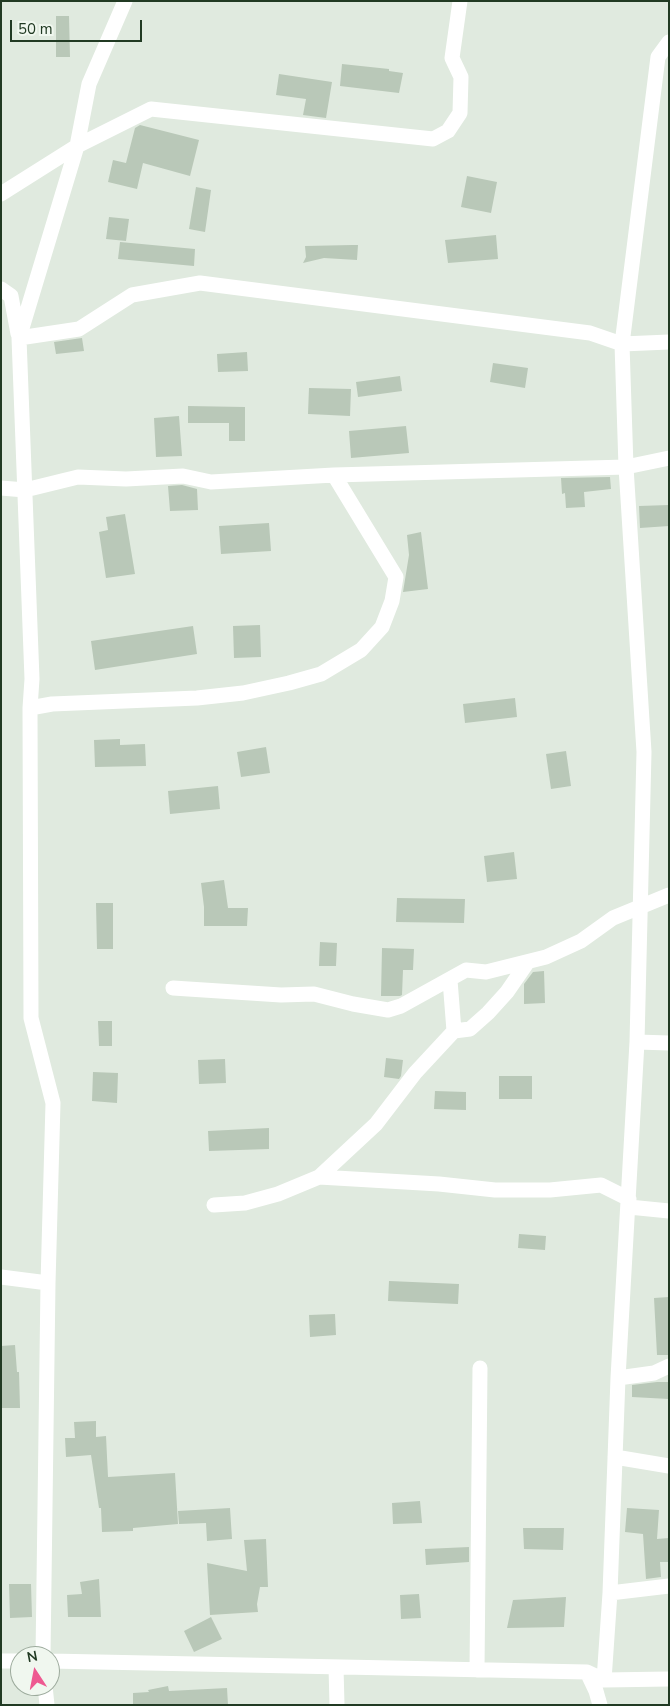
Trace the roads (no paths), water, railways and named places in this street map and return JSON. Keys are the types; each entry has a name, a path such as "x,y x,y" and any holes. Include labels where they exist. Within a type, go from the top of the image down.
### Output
{"street":[{"path":"18,338 78,146 89,84 125,1"},
{"path":"1,194 78,146 151,109 433,139 448,130 460,113 460,77 452,58 460,1"},
{"path":"604,1680 610,1593 618,1378 637,1042 644,752 626,467 622,344 658,57 669,42"},
{"path":"18,338 79,329 132,295 200,282 590,333 622,344 669,342"},
{"path":"1,289 11,296 18,338 32,679 30,708 31,1018 53,1103 48,1283 43,1646"},
{"path":"1,488 24,490 78,477 126,479 183,476 212,482 334,475 626,467 669,458"},
{"path":"30,708 52,704 197,698 243,692 289,683 321,674 361,650 382,627 392,601 396,577 334,475"},
{"path":"173,988 281,995 314,994 353,1004 388,1010 401,1006 466,970 486,972 546,957 581,941 612,918 669,896"},
{"path":"214,1205 245,1203 278,1194 319,1177 376,1124 415,1073 454,1031 470,1029 488,1013 507,992 527,963"},
{"path":"486,972 507,992"},
{"path":"450,980 454,1031"},
{"path":"637,1042 669,1043"},
{"path":"319,1177 438,1184 495,1190 550,1190 600,1185 629,1203 669,1211"},
{"path":"1,1276 48,1283"},
{"path":"618,1378 654,1373 669,1366"},
{"path":"477,1670 480,1368"},
{"path":"615,1456 669,1466"},
{"path":"610,1593 669,1586"},
{"path":"60,1661 587,1672 604,1680 669,1679"},
{"path":"336,1667 337,1705"},
{"path":"587,1672 600,1705"}]}
